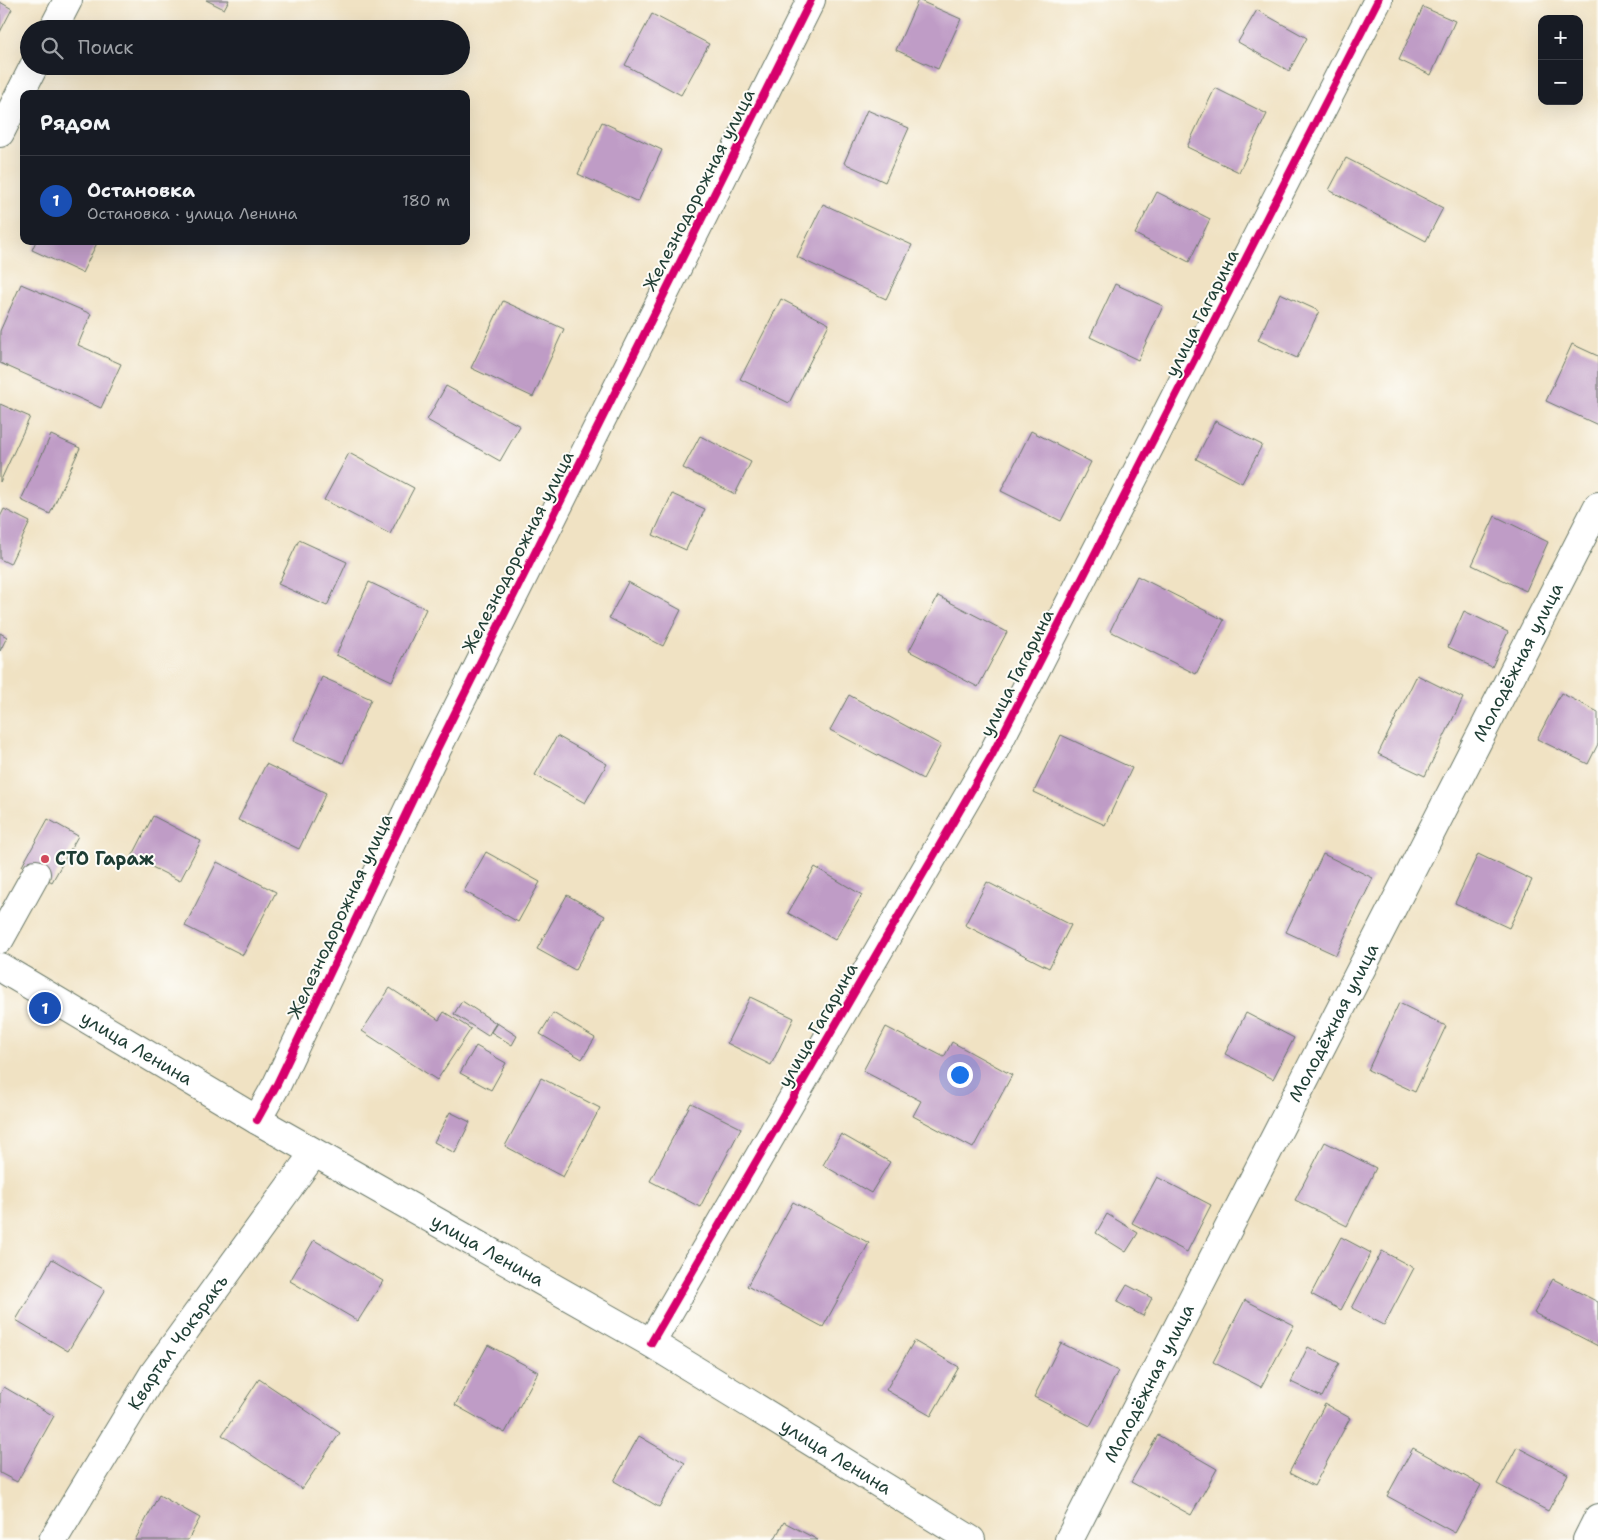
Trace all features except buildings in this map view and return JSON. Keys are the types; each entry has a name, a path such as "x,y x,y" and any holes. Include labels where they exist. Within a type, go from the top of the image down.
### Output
{"street":[{"path":"58,20 68,0"},
{"name":"Железнодорожная улица","path":"257,1120 277,1084 438,746 811,0"},
{"name":"улица Гагарина","path":"651,1343 992,755 1378,0"},
{"path":"22,90 29,75"},
{"path":"0,133 20,94"},
{"name":"Молодёжная улица","path":"1068,1540 1598,506"},
{"path":"0,939 36,874"},
{"name":"улица Ленина","path":"0,967 314,1153 651,1343 971,1540"},
{"name":"Квартал Чокъракъ","path":"53,1540 154,1373 314,1153"},
{"path":"1587,1540 1598,1518"}],"cycle path":[{"path":"257,1120 277,1084 434,755 811,0"},
{"path":"651,1343 992,755 1378,0"}],"place":[{"name":"СТО Гараж","path":"45,859"},
{"name":"Остановка","path":"45,1008"}]}
